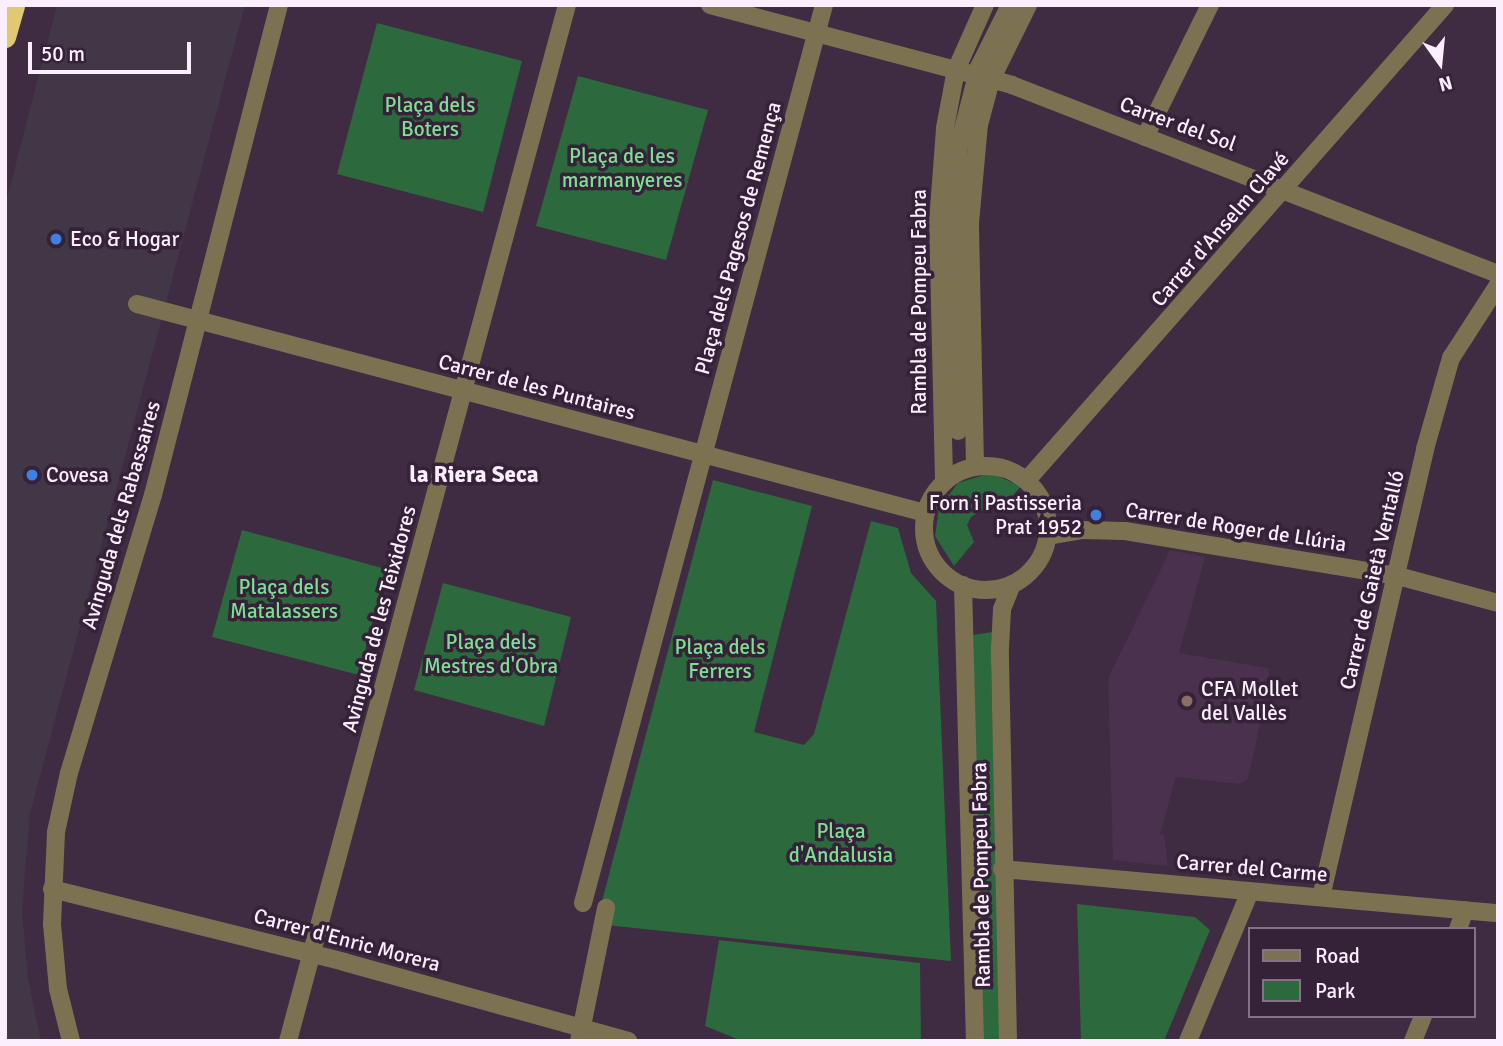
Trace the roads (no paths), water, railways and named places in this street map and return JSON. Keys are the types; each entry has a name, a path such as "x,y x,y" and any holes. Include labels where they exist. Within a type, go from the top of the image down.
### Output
{"highway":[{"path":"5,37 14,5"}],"street":[{"name":"Avinguda dels Rabassaires","path":"71,1041 58,989 52,889 56,832 69,774 153,495 279,5"},
{"name":"Avinguda de les Teixidores","path":"288,1041 567,5"},
{"name":"Carrer del Sol","path":"710,5 984,78 1286,188 1498,274"},
{"name":"Plaça dels Pagesos de Remença","path":"704,454 824,5"},
{"name":"Rambla de Pompeu Fabra","path":"944,480 937,222 945,128 956,70 985,5"},
{"name":"Rambla de Pompeu Fabra","path":"958,431 954,260 959,145 1010,5"},
{"name":"Rambla de Pompeu Fabra","path":"975,466 970,223 984,78 1028,5"},
{"path":"1145,136 1210,5"},
{"name":"Carrer d'Anselm Clavé","path":"1027,480 1445,5"},
{"name":"Carrer de Gaietà Ventalló","path":"1321,897 1398,576 1425,449 1451,358 1498,285"},
{"name":"Carrer de les Puntaires","path":"137,304 925,513"},
{"path":"583,903 704,454"},
{"path":"975,466 999,467 1027,480 1045,506 1048,536 1034,569 1012,584 989,590 962,585 942,571 927,546 925,513 944,480 975,466"},
{"name":"Carrer de Roger de Llúria","path":"1048,536 1081,530 1125,531 1398,576 1498,603"},
{"name":"Rambla de Pompeu Fabra","path":"1008,1041 1002,869 1000,648 1002,608 1012,584"},
{"name":"Rambla de Pompeu Fabra","path":"962,585 975,1041"},
{"name":"Carrer del Carme","path":"1002,869 1498,913"},
{"name":"Carrer d'Enric Morera","path":"52,889 312,954 581,1033 628,1041"},
{"path":"1188,1041 1250,891"},
{"path":"581,1033 606,908"},
{"path":"1459,927 1465,910"},
{"path":"1413,1041 1422,1018"}],"place":[{"name":"Eco & Hogar","path":"56,239"},
{"name":"Covesa","path":"32,475"},
{"name":"Forn i Pastisseria Prat 1952","path":"1096,515"},
{"name":"CFA Mollet del Vallès","path":"1187,701"}],"district":[{"name":"la Riera Seca","path":"474,475"}],"park label":[{"name":"Plaça dels Boters","path":"430,117"},
{"name":"Plaça de les marmanyeres","path":"622,168"},
{"name":"Plaça dels Matalassers","path":"284,599"},
{"name":"Plaça dels Mestres d'Obra","path":"491,654"},
{"name":"Plaça dels Ferrers","path":"720,659"},
{"name":"Plaça d'Andalusia","path":"841,843"}]}
